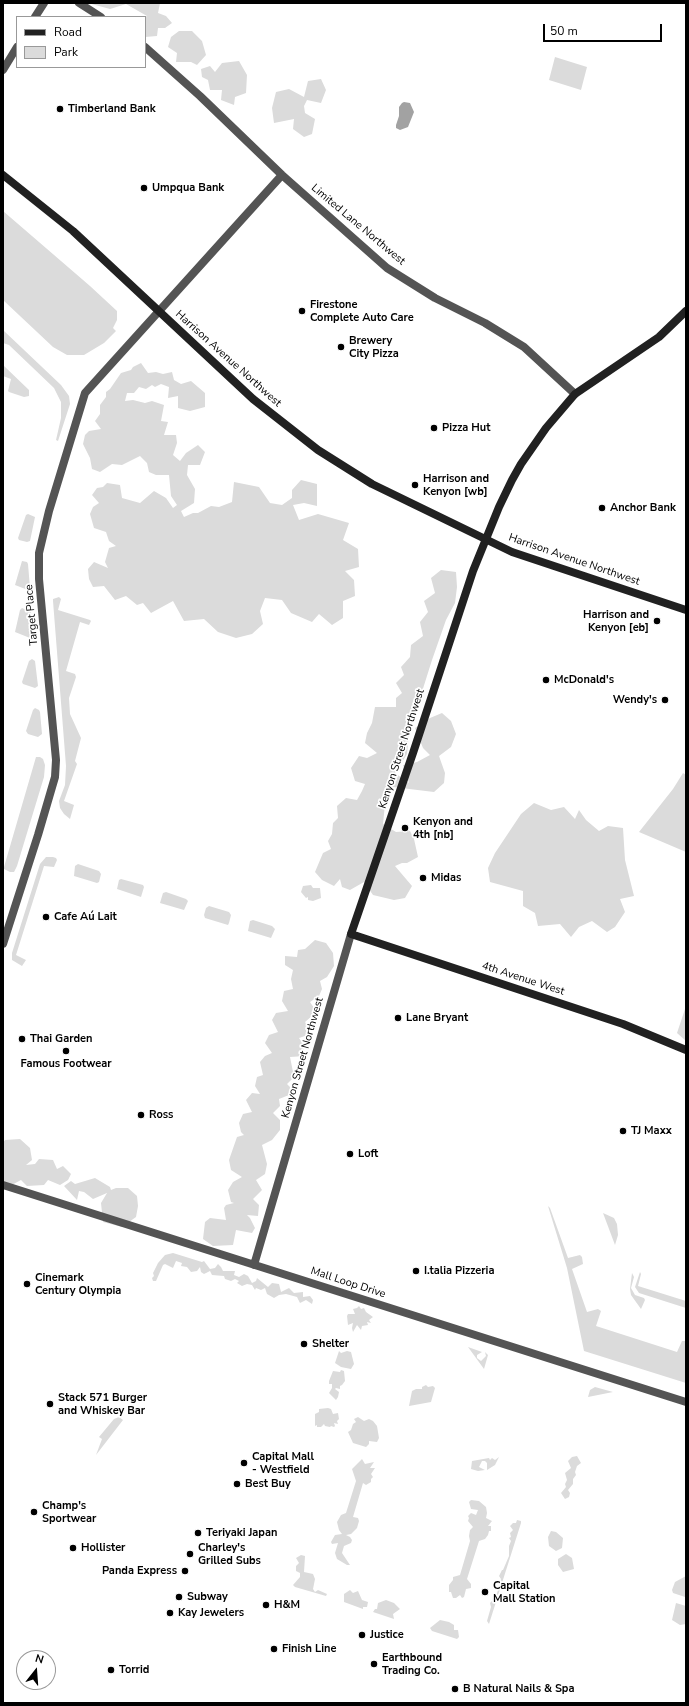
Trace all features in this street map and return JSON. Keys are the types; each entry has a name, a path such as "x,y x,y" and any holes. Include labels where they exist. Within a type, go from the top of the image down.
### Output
{"street":[{"path":"36,16 44,3"},
{"path":"79,3 99,16"},
{"name":"Limited Lane Northwest","path":"146,48 200,96 282,175 387,268 435,298 485,323 524,347 575,394"},
{"path":"3,70 16,49"},
{"name":"Harrison Avenue Northwest","path":"3,175 73,231 253,399 318,450 372,484 512,552 686,610"},
{"name":"Target Place","path":"3,944 38,835 54,777 56,760 39,579 39,546 85,393 282,175"},
{"name":"Kenyon Street Northwest","path":"254,1265 351,934 473,571 499,507 521,464 546,428 575,394 658,337 686,311"},
{"name":"4th Avenue West","path":"351,934 623,1024 686,1050"},
{"name":"Mall Loop Drive","path":"3,1185 686,1402"}],"green space":[{"path":"88,3 160,3 158,13 166,16 172,23 165,28 158,28 157,36 146,37 147,16 126,4 110,9"},
{"path":"179,31 192,31 202,41 206,55 197,65 191,62 176,62 177,53 168,47 171,37"},
{"path":"555,57 587,67 581,90 549,80"},
{"path":"239,61 247,75 246,93 235,97 234,105 221,100 222,90 210,90 208,80 202,77 201,69 210,66 215,72 222,63"},
{"path":"321,79 326,90 321,103 307,100 304,106 305,113 315,119 312,134 304,137 293,129 294,119 274,123 272,108 276,92 289,89 304,97 308,81"},
{"path":"3,211 117,311 117,320 113,328 116,331 104,343 84,355 67,355 53,347 3,300"},
{"path":"3,330 61,385 69,396 70,404 58,441 56,440 61,418 61,402 54,388 9,345 3,343"},
{"path":"141,363 148,373 156,372 163,374 172,372 174,380 181,384 191,381 205,393 205,407 190,411 178,408 178,396 168,398 169,387 161,384 155,387 152,385 146,389 139,387 134,393 127,393 125,401 133,400 145,403 152,401 164,405 161,421 168,422 164,435 176,435 177,443 173,455 180,461 186,453 198,445 205,452 200,465 188,465 187,475 195,489 194,503 181,511 184,517 193,513 198,513 211,506 219,507 232,502 234,482 259,487 270,503 282,505 292,498 292,490 301,480 317,484 317,506 304,503 293,505 299,520 318,514 349,523 343,540 358,549 359,567 345,571 354,580 355,596 343,601 343,618 332,625 319,614 312,622 291,613 282,600 265,598 260,611 263,624 252,634 236,638 218,632 204,619 184,621 173,601 151,613 143,603 137,605 126,596 115,600 104,586 93,587 89,579 88,569 94,562 108,568 105,562 109,548 116,546 109,541 106,532 94,528 90,514 93,507 99,503 92,495 97,488 103,487 107,483 120,485 122,498 140,503 154,491 166,498 173,508 177,505 171,496 169,475 156,475 149,472 147,463 140,456 122,465 112,464 100,472 92,469 90,458 83,444 85,435 89,431 101,429 95,421 100,414 100,405 106,397 106,392 110,389 121,373 131,370 133,367"},
{"path":"3,365 29,390 29,396 24,397 8,391 11,379 3,376"},
{"path":"28,514 35,517 30,541 27,542 19,540 18,538 26,515"},
{"path":"22,561 27,562 28,564 30,588 28,590 15,585"},
{"path":"441,570 456,572 457,587 455,603 446,620 432,660 409,733 407,754 395,773 409,783 403,765 417,762 430,755 423,748 415,728 430,718 442,713 451,721 456,734 451,747 439,756 445,773 444,783 434,792 393,787 385,804 383,824 396,832 410,831 414,839 418,857 407,863 402,863 395,866 412,886 405,898 394,900 373,895 364,882 350,890 342,887 340,879 334,886 322,880 315,872 323,853 331,849 328,841 332,834 333,823 338,818 337,806 346,798 357,800 362,791 365,784 355,781 351,768 359,756 367,758 377,753 365,743 367,733 372,723 375,707 396,707 396,698 402,693 396,683 404,675 401,667 410,657 411,645 423,636 420,622 428,612 424,601 435,593 431,578"},
{"path":"59,597 61,599 58,610 91,621 89,625 80,622 66,671 75,674 76,677 69,698 70,714 81,738 75,761 77,764 64,801 74,805 70,819 60,808 59,801 65,785 66,766 53,601 53,599"},
{"path":"22,608 31,612 33,638 15,632 20,610"},
{"path":"32,659 35,661 38,686 35,688 23,684 22,682 29,661"},
{"path":"35,708 40,712 42,734 38,737 28,734 26,731"},
{"path":"36,757 43,759 45,765 44,777 17,866 14,872 10,872 4,869 4,867"},
{"path":"683,773 686,775 686,852 639,832 673,789"},
{"path":"534,803 551,810 564,807 575,819 579,810 586,820 599,831 608,826 623,828 625,860 634,896 620,899 625,912 615,927 607,932 592,921 579,927 571,937 560,924 538,926 535,913 523,906 523,891 490,882 488,868 495,853 521,814"},
{"path":"46,857 53,857 57,860 54,867 44,866 16,955 26,960 22,966 12,960 12,953 40,864"},
{"path":"78,864 99,871 101,874 99,882 97,883 74,876 75,866"},
{"path":"121,879 143,885 144,887 141,897 117,889 119,880"},
{"path":"311,885 313,888 320,888 321,898 313,901 308,900 308,897 306,898 301,892 303,886"},
{"path":"166,892 188,901 184,910 160,903 163,893"},
{"path":"209,906 229,912 231,915 228,925 205,918 204,915 206,908"},
{"path":"253,920 272,926 275,929 271,938 248,931 250,921"},
{"path":"315,940 326,943 333,953 334,966 327,977 320,981 322,989 319,996 310,1002 314,1008 312,1016 305,1022 309,1028 305,1036 299,1038 303,1044 305,1056 290,1057 294,1077 287,1084 290,1087 289,1095 279,1099 280,1106 273,1113 280,1120 280,1130 272,1140 262,1145 267,1164 265,1174 256,1180 262,1190 253,1199 259,1205 258,1216 247,1215 255,1228 252,1233 236,1230 233,1245 213,1246 203,1239 205,1222 210,1218 226,1220 224,1208 226,1205 234,1203 231,1202 228,1190 233,1182 242,1177 231,1170 229,1160 237,1137 244,1135 241,1132 239,1123 243,1114 252,1112 246,1100 252,1093 260,1094 255,1086 257,1077 263,1075 260,1062 265,1056 272,1053 265,1043 269,1035 278,1032 272,1020 276,1013 288,1011 282,1001 284,991 293,989 291,979 293,970 285,965 285,956 297,957 298,950 305,949"},
{"path":"686,1009 686,1041 677,1033"},
{"path":"20,1139 30,1148 32,1160 26,1165 35,1164 39,1159 53,1160 57,1169 63,1166 71,1174 68,1180 60,1185 48,1180 44,1185 27,1186 21,1180 6,1188 3,1187 3,1143 5,1140"},
{"path":"95,1178 110,1187 111,1190 116,1188 128,1188 137,1196 138,1206 136,1217 122,1227 103,1222 101,1203 107,1193 93,1199 84,1192 79,1191 77,1200 64,1186 71,1181 75,1184"},
{"path":"548,1206 568,1258 580,1255 582,1257 583,1264 572,1269 587,1312 598,1309 601,1311 596,1326 677,1352 682,1341 686,1341 686,1383 584,1351 567,1268"},
{"path":"603,1213 614,1218 617,1224 618,1235 615,1245"},
{"path":"173,1253 202,1262 204,1261 210,1269 215,1268 218,1264 223,1271 235,1271 234,1275 239,1277 244,1274 248,1276 252,1283 256,1281 257,1278 268,1287 272,1283 279,1284 281,1292 289,1288 294,1293 303,1292 303,1297 310,1296 313,1300 312,1304 306,1300 300,1303 297,1297 286,1294 279,1295 274,1298 267,1294 265,1288 261,1290 256,1288 255,1290 252,1285 247,1284 242,1286 237,1283 239,1281 235,1279 231,1281 225,1279 224,1276 212,1275 210,1271 204,1274 201,1272 200,1267 197,1271 191,1272 187,1267 181,1266 182,1263 176,1261 173,1268 165,1264 163,1265 156,1281 153,1281 153,1273 158,1263 165,1255"},
{"path":"640,1272 641,1274 638,1286 686,1301 686,1308 639,1293 635,1287"},
{"path":"632,1273 634,1277 631,1288 635,1295 644,1298 645,1300 641,1309 631,1295 630,1289"},
{"path":"359,1306 361,1309 364,1308 366,1312 373,1317 369,1320 371,1323 367,1322 368,1325 362,1326 361,1330 357,1325 353,1332 353,1323 348,1325 347,1316 348,1314 355,1314 353,1309"},
{"path":"468,1347 482,1352 477,1355 477,1358 481,1361 486,1356 485,1352 488,1355 484,1369"},
{"path":"339,1351 341,1353 347,1351 351,1352 354,1364 351,1369 341,1367 335,1363"},
{"path":"341,1370 344,1371 345,1381 340,1386 340,1389 335,1389 339,1392 336,1400 329,1393 332,1388 332,1384 329,1384 329,1381 333,1371 340,1372"},
{"path":"426,1385 428,1387 433,1386 435,1388 431,1402 409,1406 412,1391 422,1389 422,1387"},
{"path":"595,1387 613,1392 588,1397 590,1390"},
{"path":"319,1409 331,1409 333,1414 338,1413 338,1424 334,1423 334,1427 325,1426 324,1424 321,1427 317,1427 317,1425 315,1426 315,1414 319,1412"},
{"path":"119,1417 123,1420 96,1455 102,1439 99,1437 114,1419"},
{"path":"358,1417 364,1421 369,1419 377,1426 379,1438 377,1442 369,1441 369,1444 366,1447 353,1443 348,1432 356,1422 354,1419"},
{"path":"577,1456 581,1463 577,1466 573,1484 568,1490 570,1493 569,1497 565,1499 561,1493 566,1487 565,1484 567,1480 565,1473 571,1468 568,1461 572,1457"},
{"path":"499,1457 495,1465 487,1470 487,1463 485,1461 482,1461 479,1467 485,1470 478,1471 471,1469 472,1461 489,1458 490,1460 492,1458 495,1460"},
{"path":"362,1459 365,1464 374,1462 370,1468 375,1468 371,1474 373,1477 371,1482 366,1485 363,1483 353,1517 358,1518 359,1521 357,1528 351,1534 346,1535 352,1540 351,1543 344,1546 342,1553 350,1565 347,1565 337,1559 335,1553 338,1543 332,1544 331,1542 335,1535 342,1534 339,1530 337,1522 341,1515 346,1513 356,1481 352,1469"},
{"path":"471,1500 479,1501 486,1507 486,1518 492,1521 488,1526 491,1526 491,1531 489,1531 485,1539 479,1541 467,1579 471,1584 471,1588 466,1589 464,1597 462,1598 460,1595 453,1598 451,1592 449,1592 449,1585 453,1580 453,1577 460,1575 470,1541 470,1530 473,1527 468,1521 468,1516 471,1513 476,1515 478,1510 471,1509 469,1502"},
{"path":"517,1520 521,1521 521,1523 489,1624 487,1621 491,1607 490,1603 492,1601 492,1597 496,1596 501,1579 499,1576 509,1556 509,1546 511,1541 509,1538 511,1537 510,1533 513,1530 510,1526 513,1523 516,1523"},
{"path":"551,1531 556,1532 563,1538 562,1548 556,1551 549,1546 548,1537"},
{"path":"566,1554 572,1558 574,1569 563,1572 558,1565 558,1559"},
{"path":"301,1555 305,1556 304,1572 313,1574 315,1579 313,1589 315,1592 318,1590 327,1594 326,1596 295,1587 293,1585 300,1577 300,1573 296,1571 296,1566 299,1563 296,1558"},
{"path":"686,1576 686,1599 685,1597 673,1593 672,1590 675,1582"},
{"path":"350,1590 353,1593 358,1591 362,1600 368,1602 367,1607 363,1607 363,1609 344,1602 344,1594"},
{"path":"386,1600 394,1603 400,1609 393,1614 394,1619 373,1612 377,1609 378,1603"},
{"path":"676,1603 686,1606 686,1624 680,1625 672,1620"},
{"path":"440,1620 454,1625 454,1630 458,1630 459,1637 457,1639 432,1631 430,1628"}],"shaded area":[{"path":"404,102 410,103 414,112 408,127 400,130 396,128 396,125 399,116 399,107"}],"place":[{"name":"Timberland Bank","path":"60,109"},
{"name":"Umpqua Bank","path":"144,188"},
{"name":"Firestone Complete Auto Care","path":"302,311"},
{"name":"Brewery City Pizza","path":"341,347"},
{"name":"Pizza Hut","path":"434,428"},
{"name":"Harrison and Kenyon [wb]","path":"415,485"},
{"name":"Anchor Bank","path":"602,508"},
{"name":"Harrison and Kenyon [eb]","path":"657,621"},
{"name":"McDonald's","path":"546,680"},
{"name":"Wendy's","path":"665,700"},
{"name":"Kenyon and 4th [nb]","path":"405,828"},
{"name":"Midas","path":"423,878"},
{"name":"Cafe Aú Lait","path":"46,917"},
{"name":"Lane Bryant","path":"398,1018"},
{"name":"Thai Garden","path":"22,1039"},
{"name":"Famous Footwear","path":"66,1051"},
{"name":"Ross","path":"141,1115"},
{"name":"TJ Maxx","path":"623,1131"},
{"name":"Loft","path":"350,1154"},
{"name":"I.talia Pizzeria","path":"416,1271"},
{"name":"Cinemark Century Olympia","path":"27,1284"},
{"name":"Shelter","path":"304,1344"},
{"name":"Stack 571 Burger and Whiskey Bar","path":"50,1404"},
{"name":"Capital Mall - Westfield","path":"244,1463"},
{"name":"Best Buy","path":"237,1484"},
{"name":"Champ's Sportwear","path":"34,1512"},
{"name":"Teriyaki Japan","path":"198,1533"},
{"name":"Hollister","path":"73,1548"},
{"name":"Charley's Grilled Subs","path":"190,1554"},
{"name":"Panda Express","path":"185,1571"},
{"name":"Capital Mall Station","path":"485,1592"},
{"name":"Subway","path":"179,1597"},
{"name":"H&M","path":"266,1605"},
{"name":"Kay Jewelers","path":"170,1613"},
{"name":"Justice","path":"362,1635"},
{"name":"Finish Line","path":"274,1649"},
{"name":"Earthbound Trading Co.","path":"374,1664"},
{"name":"Torrid","path":"111,1670"},
{"name":"B Natural Nails & Spa","path":"455,1689"}]}
